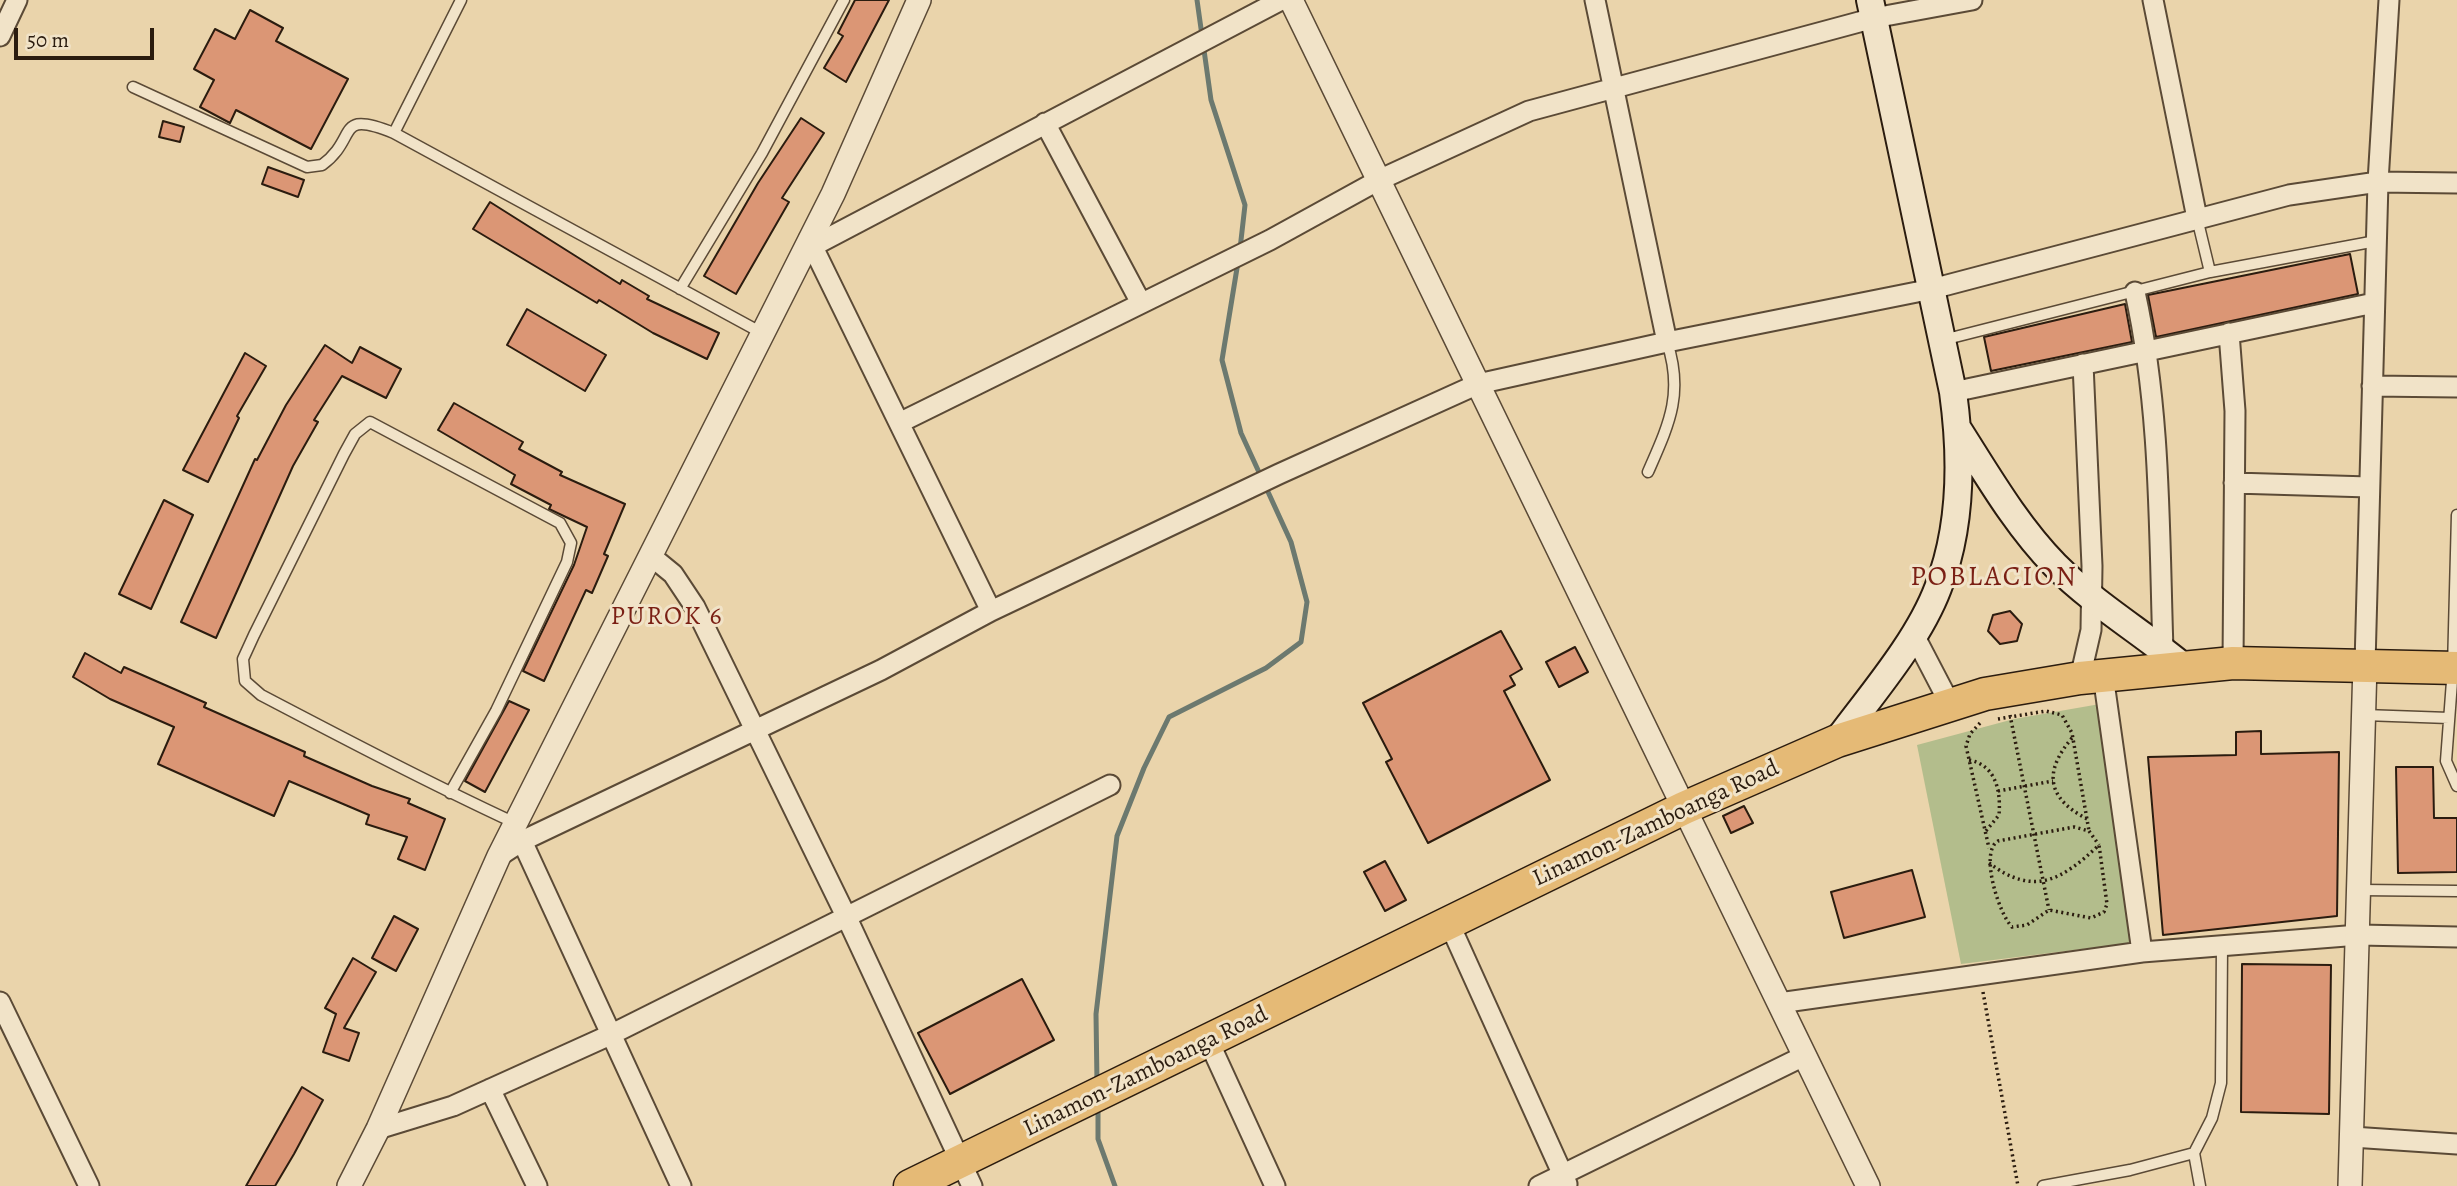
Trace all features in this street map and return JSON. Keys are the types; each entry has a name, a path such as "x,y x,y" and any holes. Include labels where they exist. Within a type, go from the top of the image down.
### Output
{"highway":[{"name":"Linamon-Zamboanga Road","path":"911,1186 967,1173 1092,1098 1684,808 1838,741 1950,704 2004,709 2092,676 2174,659 2233,663 2455,668"}],"main road":[{"path":"1838,741 1913,633 1937,591 1950,554 1956,518 1958,429 1953,392 1872,9"},
{"path":"1958,429 2029,536 2092,597 2174,659"}],"street":[{"path":"0,36 18,0"},
{"path":"349,1186 378,1129 499,856 518,832 651,556 811,243 919,0"},
{"path":"811,243 1281,0"},
{"path":"1291,0 1868,1186"},
{"path":"1595,0 1667,342"},
{"path":"901,422 1270,240 1379,180 1529,111 1872,9 1972,0"},
{"path":"2153,0 2197,218"},
{"path":"2350,1186 2376,241 2389,0"},
{"path":"1045,123 1141,303"},
{"path":"518,832 881,670 991,611 1279,474 1478,384 1667,342 1932,289 2288,195 2378,182 2457,183"},
{"path":"811,243 901,422 991,611"},
{"path":"2135,292 2147,349 2174,659"},
{"path":"1953,392 2374,303"},
{"path":"2229,333 2235,411 2233,663"},
{"path":"2083,364 2091,493 2092,676 2143,952"},
{"path":"2372,386 2457,387"},
{"path":"2234,483 2369,487"},
{"path":"651,556 683,586 846,916 967,1173"},
{"path":"1913,633 1950,704"},
{"path":"378,1129 430,1115 610,1035 1110,785"},
{"path":"518,832 681,1186"},
{"path":"1449,923 1565,1180"},
{"path":"1779,1003 2143,952 2359,935 2457,937"},
{"path":"0,1002 89,1186"},
{"path":"1209,1042 1275,1186"},
{"path":"1539,1186 1565,1180 1804,1056"},
{"path":"490,1088 537,1186"},
{"path":"2352,1137 2457,1144"}],"lane":[{"path":"394,134 461,0"},
{"path":"680,289 762,153 844,0"},
{"path":"133,87 307,167 328,161 356,124 368,123 394,134 763,334"},
{"path":"2197,218 2210,272"},
{"path":"1943,340 2210,272 2376,241"},
{"path":"1648,472 1667,428 1676,396 1674,364 1667,342"},
{"path":"450,793 496,711 567,562 571,543 568,531 560,523 370,422 355,434 344,454 254,635 243,659 245,681 261,695 450,793 518,832"},
{"path":"2457,515 2455,668 2446,761 2457,786"},
{"path":"2364,715 2449,718"},
{"path":"2360,890 2457,891"},
{"path":"2200,1186 2194,1153 2212,1118 2221,1083 2222,946"},
{"path":"2043,1186 2108,1175 2194,1153"}],"path":[{"path":"1984,721 1977,724 1969,734 1966,746 1990,851 1989,863 2002,913 2012,927 2027,925 2049,910 2091,918 2104,912 2106,899 2099,845 2089,831 2069,723 2055,712 2004,709 2024,787 2049,910"},
{"path":"2072,738 2057,758 2053,780 2064,805 2087,820"},
{"path":"1969,760 1988,768 1998,791 1999,815 1985,832"},
{"path":"1998,791 2053,780"},
{"path":"1990,851 1998,841 2074,827 2089,831"},
{"path":"1989,863 2011,879 2025,883 2043,881 2066,872 2099,845"},
{"path":"1980,973 2018,1186"}],"green space":[{"path":"2100,704 2131,943 1961,964 1917,745 2014,719"}],"building":[{"path":"855,0 889,0 846,82 824,68 843,36 838,33"},
{"path":"250,10 283,28 276,41 348,79 311,149 236,110 230,123 200,107 214,80 194,69 215,29 235,39"},
{"path":"801,118 824,133 782,198 789,202 736,294 704,276 758,183"},
{"path":"163,121 184,127 180,142 159,137"},
{"path":"268,167 304,180 298,197 262,184"},
{"path":"490,202 620,284 622,280 649,296 647,299 719,333 707,359 653,333 599,300 597,303 473,229"},
{"path":"2350,254 2358,294 2156,337 2148,295"},
{"path":"2125,304 2132,342 1991,371 1984,337"},
{"path":"527,309 606,355 585,391 507,345"},
{"path":"325,345 352,363 360,347 401,369 386,398 342,376 314,420 318,422 293,466 216,638 181,622 255,459 257,460 286,405"},
{"path":"245,353 266,366 237,416 239,418 208,482 183,470"},
{"path":"454,403 523,442 519,449 562,472 560,475 625,504 604,554 608,556 592,593 586,590 544,681 523,671 574,565 587,527 549,509 551,505 511,484 515,475 438,430"},
{"path":"164,500 193,515 151,609 119,594"},
{"path":"2010,611 2022,624 2017,641 2000,644 1988,631 1993,615"},
{"path":"1501,631 1522,669 1510,676 1515,685 1504,691 1550,780 1428,843 1386,762 1392,759 1363,703"},
{"path":"1575,647 1588,672 1559,687 1546,662"},
{"path":"85,653 121,673 124,667 206,703 204,707 305,752 304,756 372,786 410,799 408,803 445,819 425,870 398,859 407,837 366,824 369,815 289,781 274,816 158,764 174,727 110,699 73,677"},
{"path":"509,701 529,710 485,792 465,781"},
{"path":"2261,731 2261,754 2339,752 2337,916 2163,935 2148,757 2236,755 2236,732"},
{"path":"2396,767 2433,767 2434,818 2457,818 2457,872 2398,873"},
{"path":"1744,806 1753,823 1731,833 1723,816"},
{"path":"1385,861 1406,900 1385,911 1364,872"},
{"path":"1912,870 1925,917 1844,938 1831,892"},
{"path":"394,916 418,929 396,971 372,958"},
{"path":"353,958 376,972 344,1028 359,1033 349,1061 323,1052 336,1014 325,1008"},
{"path":"2242,964 2331,965 2329,1114 2241,1112"},
{"path":"1022,979 1054,1040 950,1094 918,1033"},
{"path":"302,1087 323,1100 294,1154 275,1186 246,1186"}],"waterway":[{"path":"1197,0 1211,100 1245,205 1240,249"},
{"path":"1097,1083 1096,1014 1117,836 1144,768 1169,717 1266,668 1301,642 1307,602 1291,542 1241,433 1222,360 1238,262"},
{"path":"1098,1107 1098,1139 1115,1186"}],"district":[{"name":"POBLACION","path":"1994,578"},
{"name":"PUROK 6","path":"667,618"}]}
